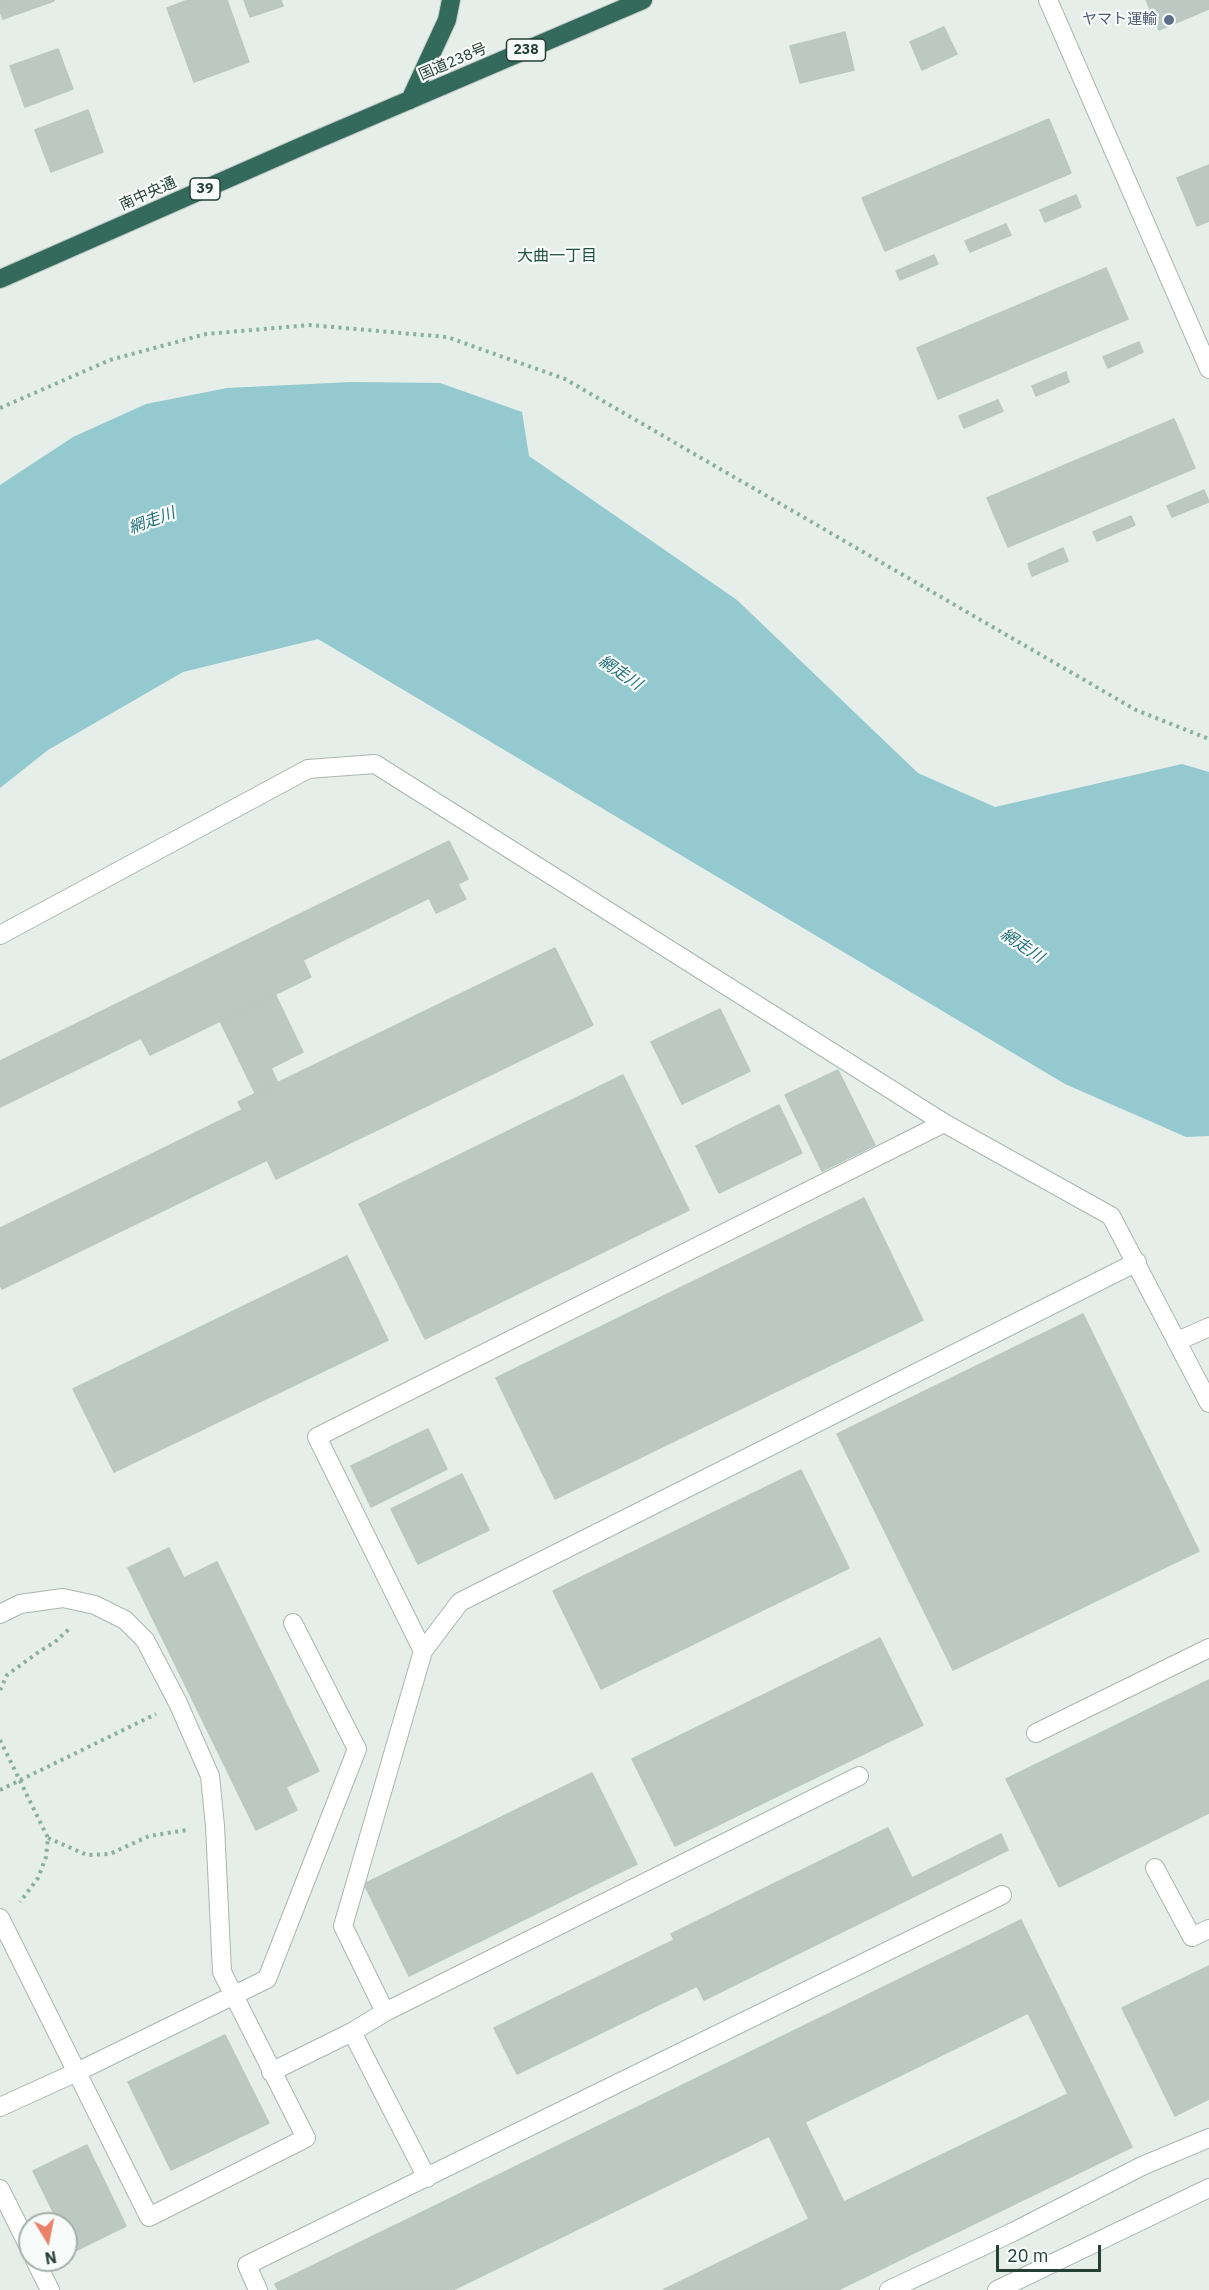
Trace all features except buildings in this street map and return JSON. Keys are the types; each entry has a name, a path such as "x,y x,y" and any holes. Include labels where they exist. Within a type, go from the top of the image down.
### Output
{"highway":[{"path":"410,100 447,20 451,0"},
{"name":"国道238号","path":"410,100 631,2"},
{"name":"南中央通","path":"0,279 410,100"}],"street":[{"path":"1048,0 1209,369"},
{"path":"0,935 308,769 375,764 944,1123 1111,1216 1209,1403"},
{"path":"423,1651 317,1437 944,1123"},
{"path":"385,2012 343,1926 423,1651 460,1602 1137,1262"},
{"path":"1178,1341 1209,1327"},
{"path":"0,1614 20,1604 63,1598 95,1605 125,1620 145,1640 178,1703 210,1776 215,1826 222,1972 306,2138 148,2217 0,1917"},
{"path":"0,2107 267,1979 357,1749 293,1623"},
{"path":"1036,1733 1209,1648"},
{"path":"271,2072 352,2032 385,2012 859,1776"},
{"path":"1155,1868 1192,1937 1209,1929"},
{"path":"258,2290 247,2265 1002,1895"},
{"path":"352,2032 427,2178"},
{"path":"889,2290 1013,2232 1142,2166 1209,2138"},
{"path":"0,2188 18,2225"},
{"path":"997,2290 1209,2188"},
{"path":"41,2272 50,2290"}],"path":[{"path":"0,408 110,360 207,334 310,325 447,338 565,379 1136,710 1209,739"},
{"path":"0,1690 7,1675 56,1642 95,1605"},
{"path":"0,1790 178,1703"},
{"path":"0,1740 48,1838 46,1857 38,1878 15,1906"},
{"path":"48,1838 87,1855 110,1854 148,1836 215,1826"}],"water":[{"name":"網走川","path":"351,382 440,383 522,412 529,456 737,600 918,773 995,807 1182,764 1209,772 1209,1136 1186,1137 1065,1084 318,639 183,672 48,750 0,788 0,485 73,437 146,404 227,388"}],"place":[{"name":"ヤマト運輸","path":"1169,20"}],"district":[{"name":"大曲一丁目","path":"557,256"}]}
